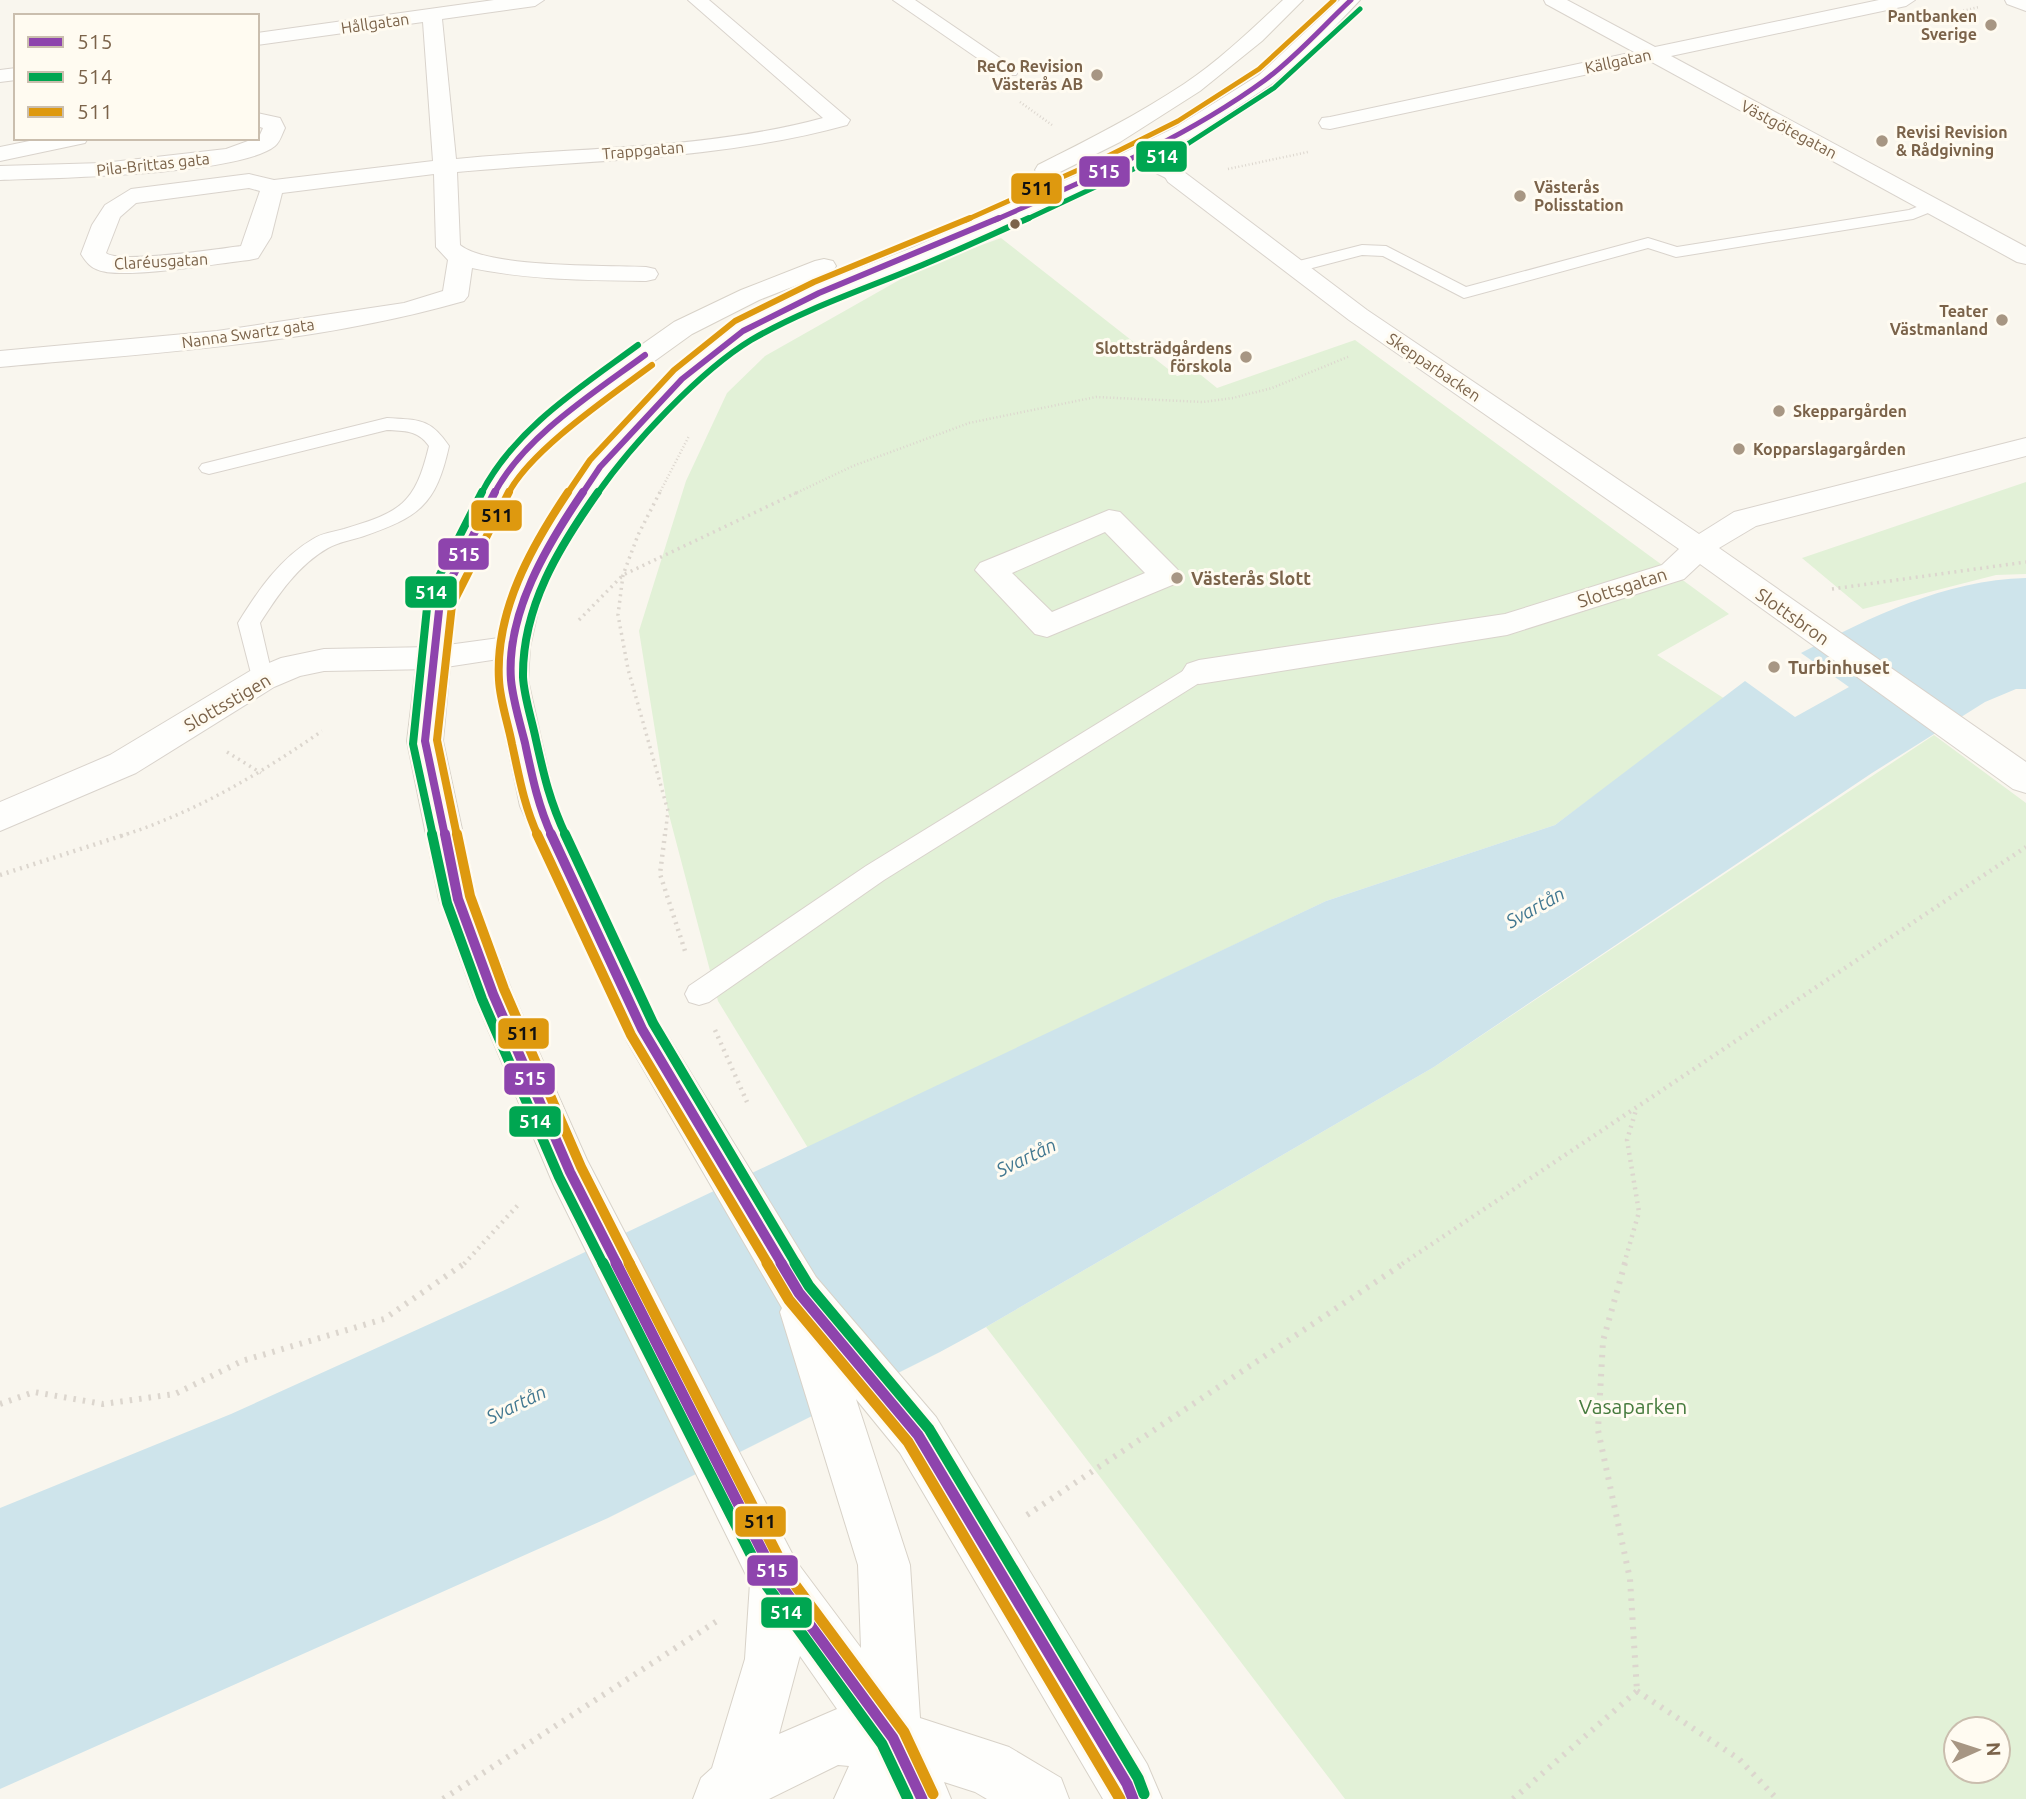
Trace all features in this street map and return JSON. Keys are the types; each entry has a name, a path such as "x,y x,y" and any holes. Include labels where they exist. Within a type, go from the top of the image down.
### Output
{"street":[{"name":"Hållgatan","path":"259,39 535,0"},
{"name":"Trappgatan","path":"445,165 667,149 753,139 839,120 697,0"},
{"path":"902,0 1009,71"},
{"path":"922,1799 893,1738 777,1580 590,1210 493,994 458,900 425,741 440,601 501,480 531,446 600,387 683,328 750,295 971,206 1112,137 1193,87 1255,37 1294,0"},
{"path":"1133,1799 919,1434 799,1293 642,1029 538,806 511,680 513,647 528,584 557,530 600,467 682,379 743,331 819,293 923,252 1184,132 1266,79 1351,0"},
{"name":"Västgötegatan","path":"1553,0 2026,257"},
{"name":"Källgatan","path":"1330,123 1906,0"},
{"path":"2014,0 2026,5"},
{"path":"432,15 445,165 448,247 461,258 493,265 646,274"},
{"name":"Pila-Brittas gata","path":"0,173 103,170 227,156 256,148 268,141 274,128 272,123 259,120"},
{"path":"0,154 66,140"},
{"name":"Claréusgatan","path":"274,187 266,198 259,243 248,253 131,265 104,264 93,254 113,207 122,200 139,194 249,181 274,187 445,165"},
{"name":"Skepparbacken","path":"1176,177 1394,339 1698,548"},
{"name":"Nanna Swartz gata","path":"0,359 217,340 405,310 455,296 461,258"},
{"name":"Slottsgatan","path":"1199,672 1507,624 1674,572 1698,548 1745,519 2026,447"},
{"path":"1109,519 1166,576 1047,626 991,570 1109,519"},
{"name":"Slottsbron","path":"1698,548 2026,780"},
{"name":"Slottsstigen","path":"0,817 123,764 262,679 293,666 324,660 433,658 513,647"},
{"path":"799,1293 884,1565 893,1738 863,1799"},
{"path":"729,1792 772,1659 777,1580"},
{"path":"729,1792 835,1737 893,1738 989,1767 1040,1799"}],"lane":[{"path":"1135,156 1176,177"},
{"path":"1297,267 1362,250 1386,251 1464,293 1648,243 1676,252 1913,215 1932,206"},
{"path":"209,468 387,424 418,426 430,433 439,446 434,475 415,508 387,521 321,543 275,583 249,623 262,679"},
{"path":"699,994 876,873 1199,672"}],"path":[{"path":"579,620 623,575 853,467 969,423 1096,397 1203,402 1233,398 1272,388 1394,339"},
{"path":"691,432 638,535 623,575 618,615 628,669 668,811 660,874 699,994 751,1111"},
{"path":"1758,590 1820,591 2026,562"},
{"path":"0,875 150,827 261,774 322,731"},
{"path":"226,751 261,774"},
{"path":"1015,1524 2026,847"},
{"path":"1636,1109 1627,1140 1639,1212 1603,1341 1598,1430 1630,1579 1637,1690"},
{"path":"0,1404 34,1392 103,1404 175,1394 242,1362 384,1319 463,1265 518,1205"},
{"path":"443,1799 777,1580"},
{"path":"1513,1799 1637,1690"},
{"path":"1637,1690 1739,1759 1777,1799"}],"green space":[{"path":"1001,238 1177,376 1196,371 1217,388 1355,340 1729,614 1657,655 1725,699 1555,825 1326,901 808,1148 718,1001 668,811 639,631 686,481 727,393 765,356 924,266"},
{"path":"2026,482 2026,574 1996,575 1863,609 1802,558"},
{"name":"Vasaparken","path":"1934,735 2026,803 2026,1799 1345,1799 986,1327 1434,1067"}],"water":[{"name":"Svartån","path":"2026,578 2026,689 2016,689 1985,702 1872,773 1434,1067 940,1352 608,1518 0,1789 0,1508 231,1414 507,1289 1326,901 1555,825 1745,681 1795,717 1849,687 1801,653 1854,626 1938,593 1996,580"}],"transit line":[{"name":"511","path":"1120,1799 908,1442 789,1300 631,1035 526,810 499,681 501,645 517,579 547,523 590,460 674,370 735,321 814,282 918,241 1096,162 1178,121 1259,69 1334,0"},
{"name":"515","path":"1133,1799 1127,1784 918,1435 799,1293 642,1029 538,806 511,680 513,647 528,584 557,530 600,467 682,379 743,331 819,293 923,252 1101,173 1184,132 1266,79 1351,0"},
{"name":"514","path":"1144,1794 1138,1778 929,1429 809,1286 653,1023 550,802 523,679 525,649 540,588 567,536 610,475 690,388 750,341 824,304 928,263 1106,184 1189,143 1274,88 1360,9"},
{"name":"514","path":"638,345 563,401 523,437 491,474 428,598 413,744 447,903 482,999 559,1177 767,1586 882,1744 908,1799"},
{"name":"515","path":"645,355 571,410 531,446 501,480 440,601 425,741 458,899 493,994 570,1172 777,1580 893,1738 922,1799"},
{"name":"511","path":"652,365 579,419 540,455 511,487 452,605 437,740 470,896 504,989 581,1167 787,1574 904,1732 933,1794"}],"place":[{"name":"Pantbanken Sverige","path":"1991,25"},
{"name":"ReCo Revision Västerås AB","path":"1097,75"},
{"name":"Revisi Revision & Rådgivning","path":"1882,141"},
{"name":"Västerås Polisstation","path":"1520,196"},
{"name":"Teater Västmanland","path":"2002,320"},
{"name":"Slottsträdgårdens förskola","path":"1246,357"},
{"name":"Skeppargården","path":"1779,411"},
{"name":"Kopparslagargården","path":"1739,449"},
{"name":"Västerås Slott","path":"1177,578"},
{"name":"Turbinhuset","path":"1774,667"}]}
